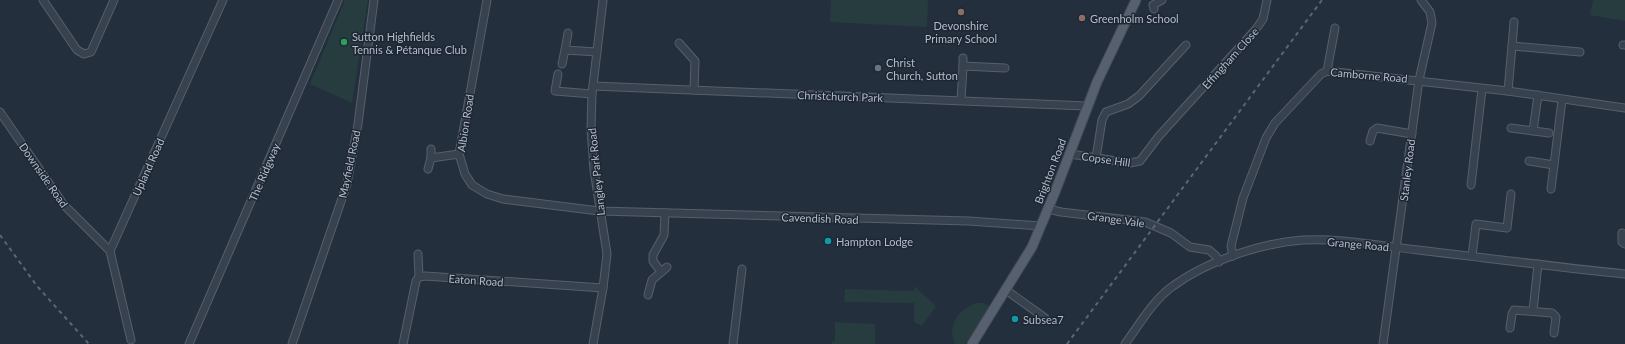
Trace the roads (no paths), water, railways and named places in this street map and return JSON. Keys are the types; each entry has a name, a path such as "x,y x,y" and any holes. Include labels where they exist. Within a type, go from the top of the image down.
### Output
{"main road":[{"name":"Brighton Road","path":"972,344 1032,247 1070,154 1087,106 1136,0"}],"street":[{"path":"43,0 77,50 84,54 91,52 114,0"},
{"name":"Upland Road","path":"110,251 223,0"},
{"name":"The Ridgway","path":"189,344 338,0"},
{"name":"Mayfield Road","path":"292,344 347,184 358,124 374,0"},
{"name":"Albion Road","path":"487,0 460,154 461,164 465,174 472,185 487,194 503,199 599,211"},
{"name":"Langley Park Road","path":"593,344 603,288 607,254 599,211 592,150 592,94 603,0"},
{"path":"1154,9 1153,5 1162,0"},
{"name":"Effingham Close","path":"1157,139 1201,95 1260,24 1266,11 1267,0"},
{"name":"Stanley Road","path":"1383,344 1420,80 1432,23 1430,12 1420,0"},
{"path":"1508,91 1514,22"},
{"path":"1327,71 1335,28"},
{"path":"562,64 568,33"},
{"path":"678,43 695,61 694,90"},
{"path":"1096,158 1102,120 1106,112 1128,104 1137,97 1186,46"},
{"path":"1512,46 1580,52"},
{"path":"565,50 597,52"},
{"path":"961,100 963,62"},
{"path":"955,63 993,63 1005,68"},
{"name":"Camborne Road","path":"1233,256 1231,246 1241,206 1266,138 1275,124 1321,74 1327,71 1420,80 1625,108"},
{"path":"558,74 555,94 592,94"},
{"name":"Christchurch Park","path":"593,86 1087,106"},
{"path":"1471,185 1482,89"},
{"path":"1533,131 1538,95"},
{"path":"1551,189 1562,100"},
{"name":"Downside Road","path":"0,112 64,205 110,251"},
{"path":"1370,141 1373,131 1377,128 1412,134"},
{"path":"1512,128 1549,133"},
{"name":"Copse Hill","path":"1070,154 1135,163 1140,161 1157,139"},
{"path":"428,169 431,158 431,148"},
{"path":"431,158 460,154"},
{"path":"1529,161 1554,164"},
{"path":"1472,256 1476,224 1506,228 1511,194"},
{"name":"Grange Vale","path":"1048,209 1095,216 1131,219 1151,224 1171,233 1190,247 1209,250 1216,256 1219,262"},
{"name":"Cavendish Road","path":"599,211 969,222 1041,226"},
{"path":"648,295 648,286 652,280 664,270 653,261 653,255 664,235 665,213"},
{"path":"1622,233 1622,242 1625,244"},
{"name":"Grange Road","path":"1125,344 1161,298 1173,286 1233,256 1268,246 1303,240 1336,241 1625,274"},
{"path":"110,251 131,343"},
{"path":"403,344 416,281 419,277 418,254"},
{"path":"1533,311 1538,264"},
{"path":"733,344 742,269"},
{"name":"Eaton Road","path":"419,277 425,276 603,288"},
{"path":"1006,290 1045,318"},
{"path":"1510,328 1514,310 1533,311 1555,314 1554,333"}],"railway":[{"path":"1067,344 1322,0"},
{"path":"0,235 37,286 89,344"}],"place":[{"name":"Devonshire Primary School","path":"961,12"},
{"name":"Greenholm School","path":"1082,18"},
{"name":"Sutton Highfields Tennis & Pétanque Club","path":"344,42"},
{"name":"Christ Church, Sutton","path":"878,68"},
{"name":"Hampton Lodge","path":"828,241"},
{"name":"Subsea7","path":"1015,319"}]}
